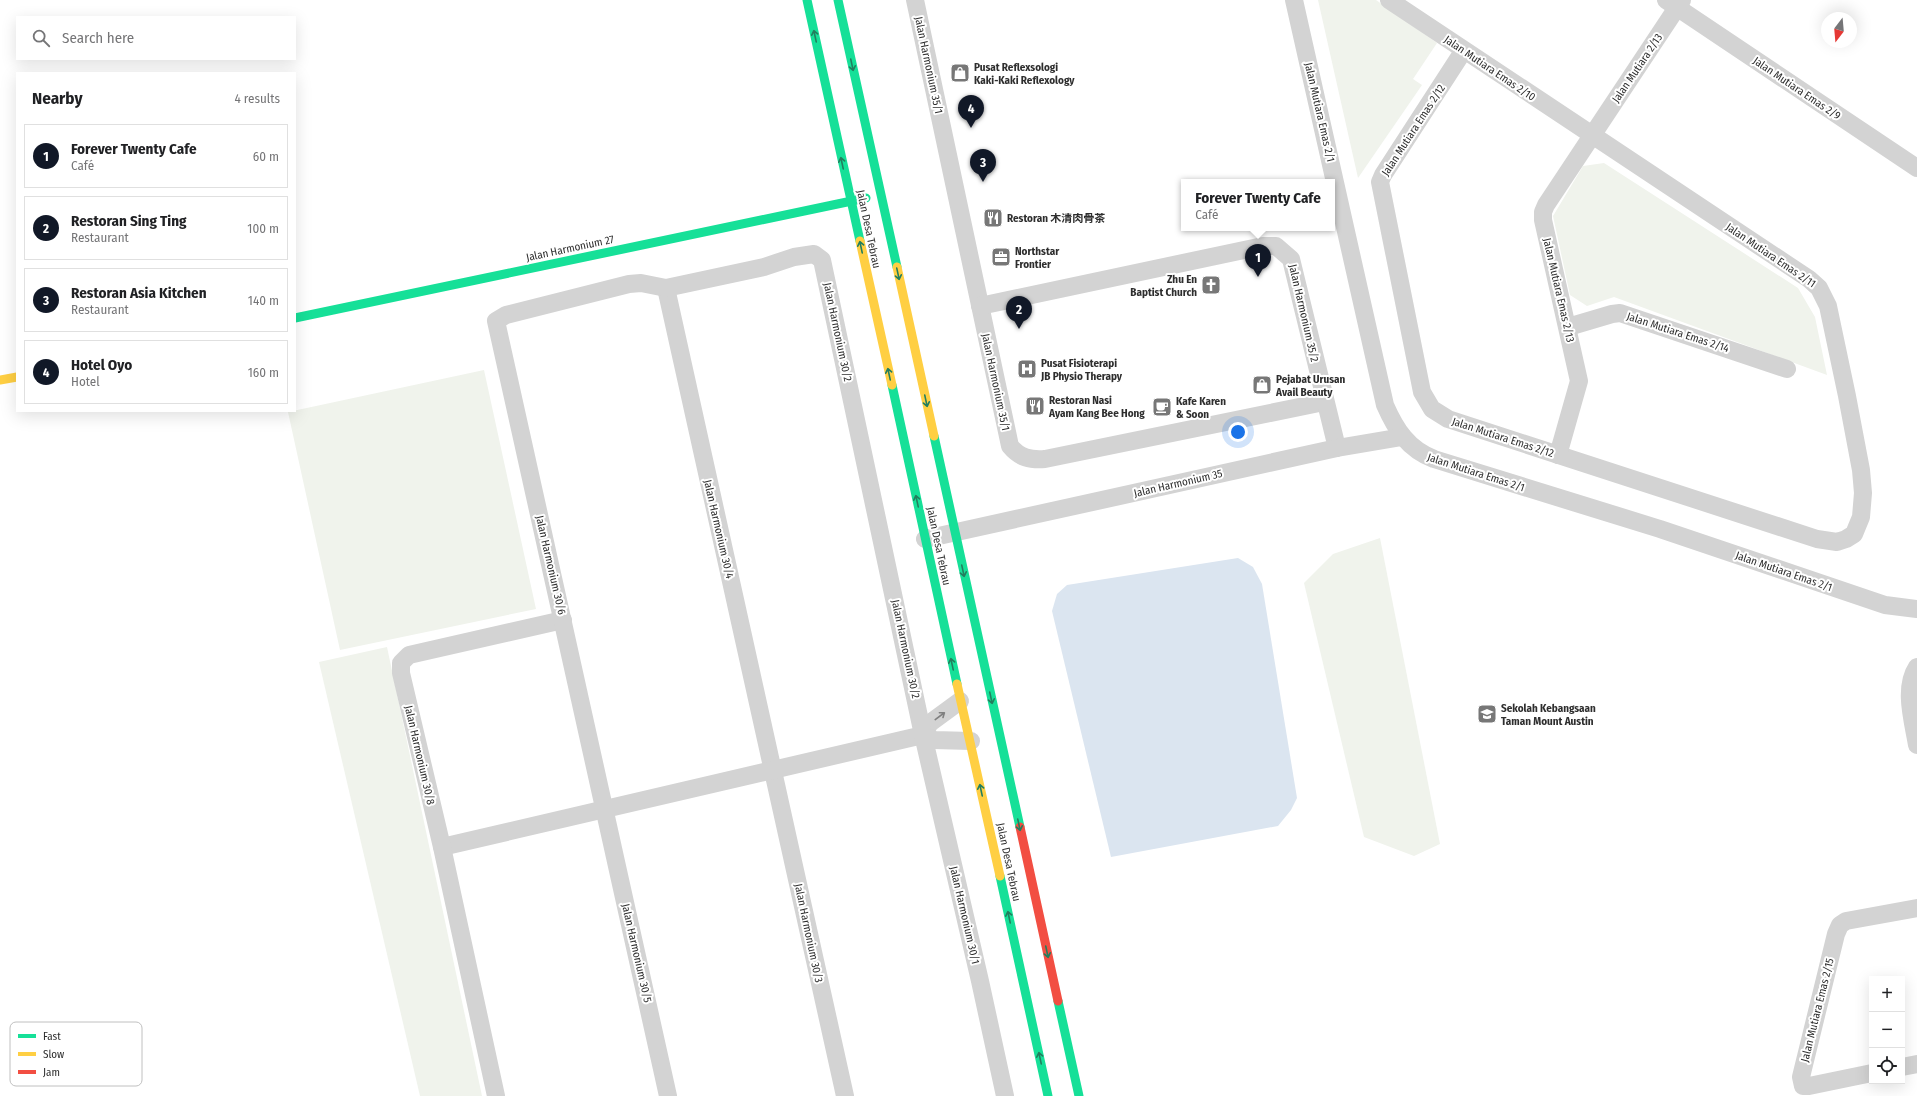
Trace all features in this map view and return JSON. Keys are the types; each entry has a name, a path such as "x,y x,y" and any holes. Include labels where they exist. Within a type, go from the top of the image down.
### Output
{"street":[{"name":"Jalan Desa Tebrau","path":"807,0 1048,1096"},
{"name":"Jalan Desa Tebrau","path":"838,0 1079,1096"},
{"name":"Jalan Harmonium 35/1","path":"915,0 1010,446 1016,453 1024,458 1034,460 1045,459 1324,402"},
{"name":"Jalan Mutiara Emas 2/1","path":"1294,0 1334,179"},
{"name":"Jalan Mutiara Emas 2/10","path":"1389,0 1591,135"},
{"name":"Jalan Mutiara 2/13","path":"1591,135 1675,2"},
{"name":"Jalan Mutiara Emas 2/9","path":"1675,2 1917,168"},
{"name":"Jalan Mutiara Emas 2/12","path":"1464,50 1383,175 1380,182 1422,392 1432,409 1448,419 1827,542 1837,542 1854,534"},
{"name":"Jalan Mutiara Emas 2/13","path":"1558,455 1579,381 1543,220 1543,212 1591,135"},
{"name":"Jalan Mutiara Emas 2/11","path":"1591,135 1809,279 1822,293 1828,306 1861,470 1863,506 1859,525 1854,534"},
{"name":"Jalan Mutiara Emas 2/1","path":"1335,182 1385,405 1392,421 1402,436 1422,454 1597,511 1660,529 1885,605 1917,610"},
{"name":"Jalan Harmonium 27","path":"296,318 881,194"},
{"name":"Jalan Harmonium 35/2","path":"980,306 1263,246 1276,246 1291,259 1324,402 1337,448"},
{"name":"Jalan Harmonium 30/2","path":"496,321 506,315 630,284 641,283 666,288 764,267 794,257 814,254 822,260 923,735"},
{"name":"Jalan Harmonium 30/4","path":"666,288 773,770"},
{"name":"Jalan Mutiara Emas 2/14","path":"1568,327 1620,313 1787,369"},
{"name":"Jalan Harmonium 30/6","path":"496,321 564,620 605,810"},
{"path":"0,380 16,377"},
{"name":"Jalan Harmonium 35","path":"925,539 1337,448 1402,436"},
{"name":"Jalan Harmonium 30/8","path":"496,1096 442,847 401,673 402,663 409,654 564,620"},
{"path":"1917,667 1912,675 1910,701 1917,745"},
{"path":"923,735 930,723 960,701"},
{"path":"442,847 923,735 934,740 970,741"},
{"name":"Jalan Harmonium 30/1","path":"923,735 1005,1096"},
{"name":"Jalan Harmonium 30/3","path":"773,770 845,1096"},
{"name":"Jalan Harmonium 30/5","path":"605,810 668,1096"},
{"name":"Jalan Mutiara Emas 2/15","path":"1869,1074 1803,1086 1801,1083 1801,1077 1836,934 1840,925 1846,921 1917,908"},
{"path":"1905,1066 1917,1064"}],"shaded area":[{"path":"1318,0 1376,0 1437,43 1413,79 1422,85 1358,178"},
{"path":"1604,163 1798,288 1815,317 1827,375 1614,297 1587,306 1570,295 1553,216 1583,166"},
{"path":"484,370 536,609 340,650 288,412 296,412 296,410"},
{"path":"1380,538 1440,844 1414,856 1364,837 1304,583 1333,554"},
{"path":"1238,558 1253,567 1262,584 1297,798 1291,810 1278,826 1111,857 1052,611 1057,594 1067,585"},
{"path":"387,647 482,1096 420,1096 319,662"}],"traffic: fast":[{"path":"807,0 860,241"},
{"path":"838,0 897,267"},
{"path":"296,318 866,198"},
{"path":"892,385 957,684"},
{"path":"934,436 1020,827"},
{"path":"1000,876 1048,1096"},
{"path":"1058,1001 1079,1096"}],"traffic: slow":[{"path":"860,241 892,385"},
{"path":"897,267 934,436"},
{"path":"0,380 16,377"},
{"path":"957,684 1000,876"}],"traffic: jam":[{"path":"1020,827 1058,1001"}],"place":[{"name":"Pusat Reflexsologi Kaki-Kaki Reflexology","path":"960,73"},
{"name":"Hotel Oyo","path":"971,128"},
{"name":"Restoran Asia Kitchen","path":"983,182"},
{"name":"Restoran 木清肉骨茶","path":"993,218"},
{"name":"Northstar Frontier","path":"1001,257"},
{"name":"Forever Twenty Cafe","path":"1258,277"},
{"name":"Zhu En Baptist Church","path":"1211,285"},
{"name":"Restoran Sing Ting","path":"1019,329"},
{"name":"Pusat Fisioterapi JB Physio Therapy","path":"1027,369"},
{"name":"Pejabat Urusan Avail Beauty","path":"1262,385"},
{"name":"Restoran Nasi Ayam Kang Bee Hong","path":"1035,406"},
{"name":"Kafe Karen & Soon","path":"1162,407"},
{"name":"Sekolah Kebangsaan Taman Mount Austin","path":"1487,714"}]}
